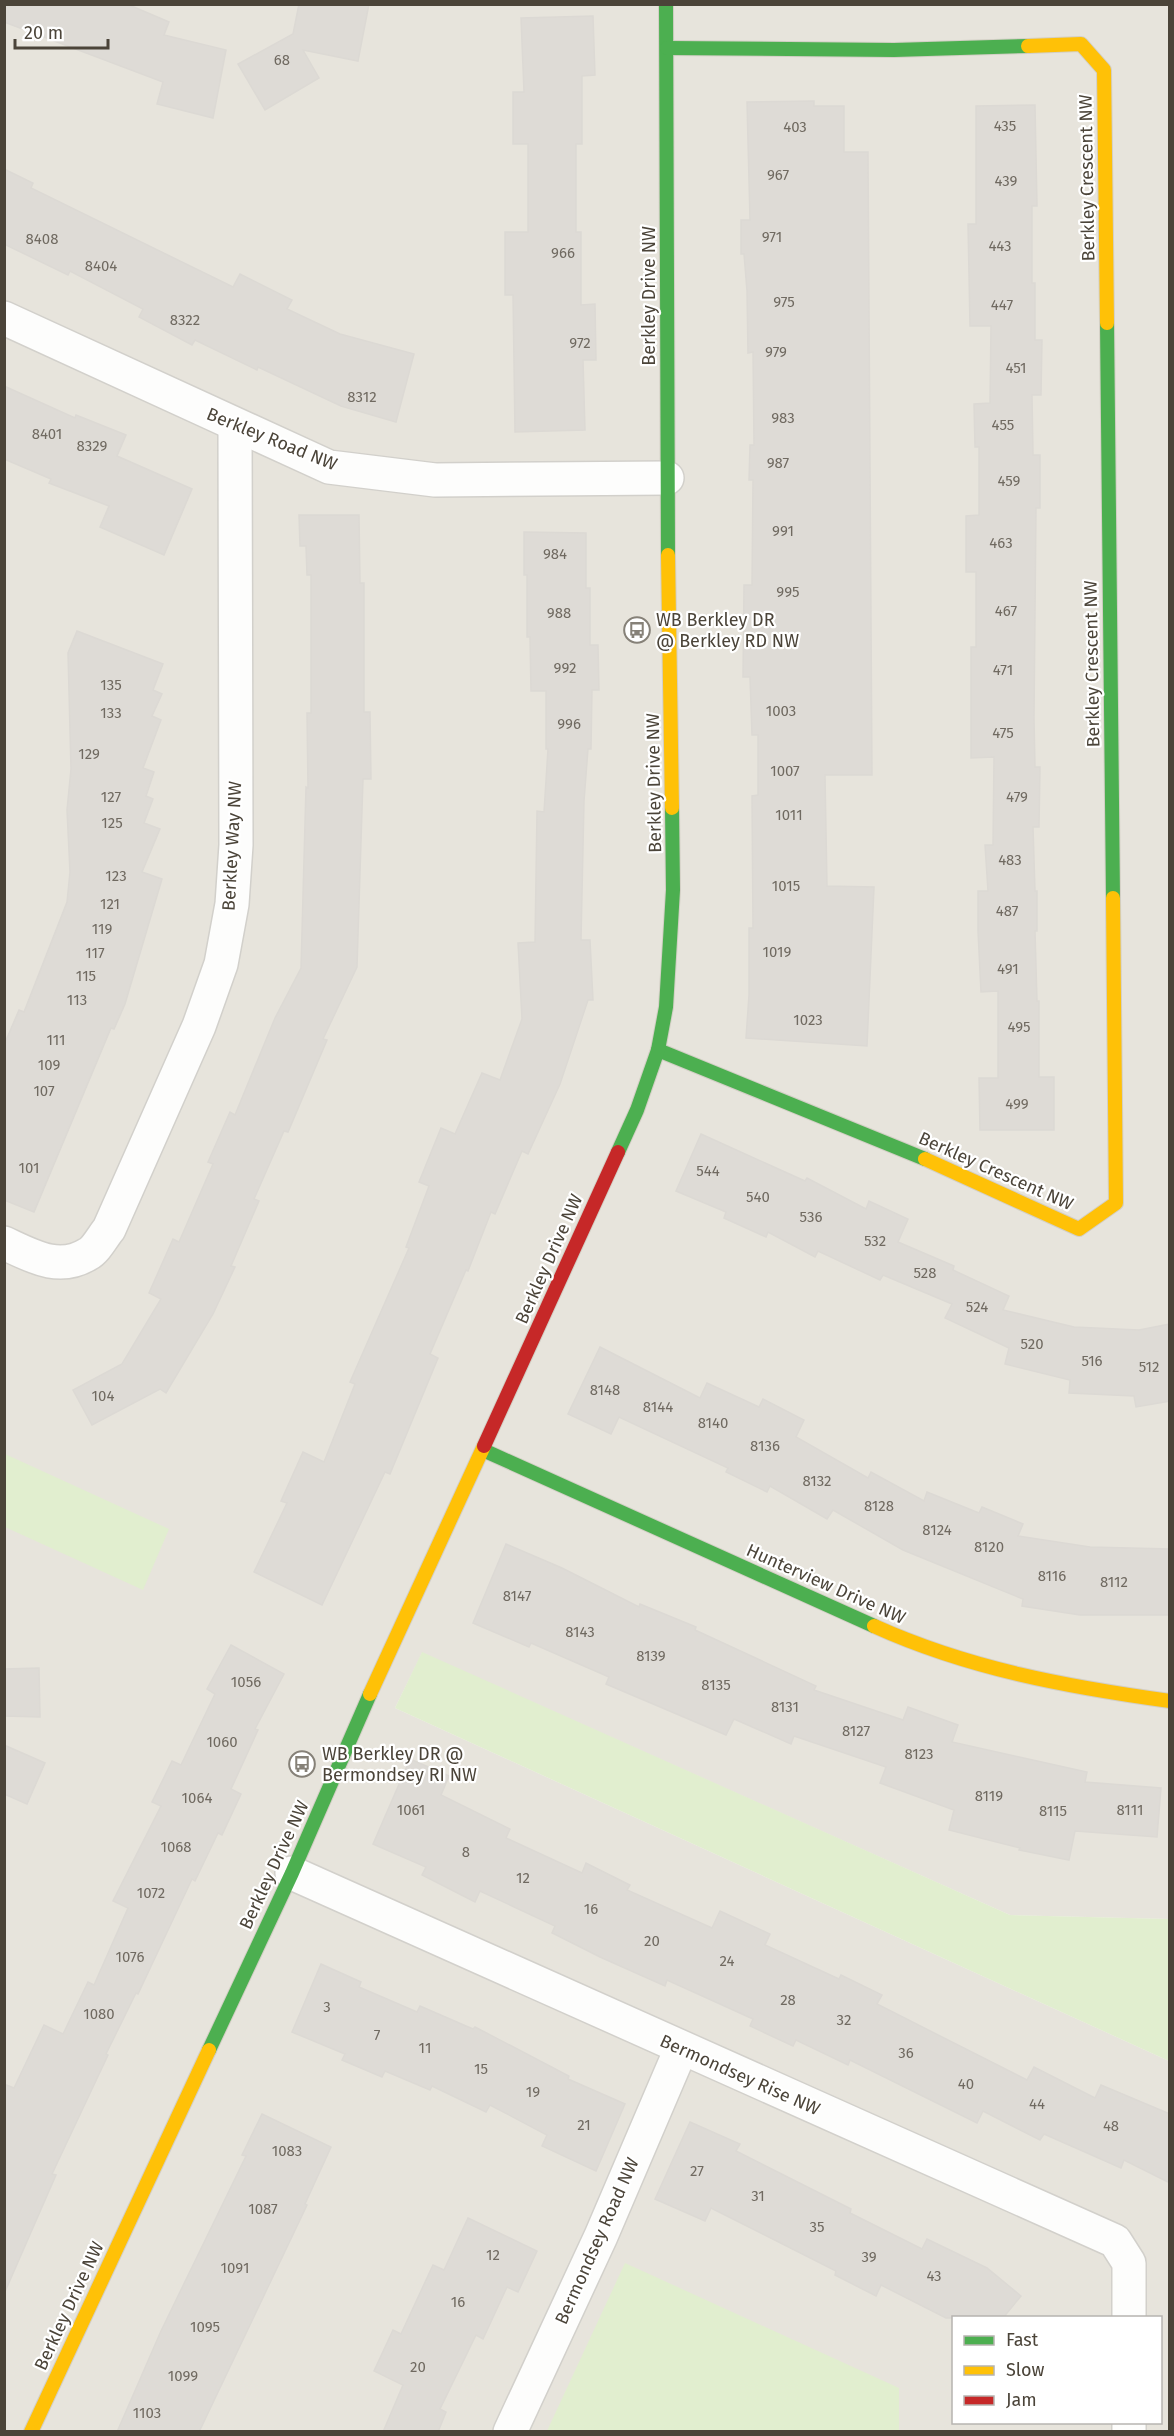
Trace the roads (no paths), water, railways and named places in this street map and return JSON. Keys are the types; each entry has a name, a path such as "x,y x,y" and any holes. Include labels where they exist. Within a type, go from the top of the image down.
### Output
{"street":[{"name":"Berkley Drive NW","path":"31,2432 292,1873 378,1677 637,1110 658,1050 666,1007 673,890 667,478 666,4"},
{"name":"Berkley Crescent NW","path":"658,1050 898,1147 1079,1229 1116,1203 1104,70 1081,44 894,50 667,48"},
{"name":"Berkley Road NW","path":"4,318 329,467 435,480 667,478"},
{"name":"Berkley Way NW","path":"4,1244 42,1261 66,1263 90,1254 109,1229 199,1026 221,964 232,904 236,845 235,424"},
{"name":"Hunterview Drive NW","path":"483,1450 914,1644 1013,1675 1082,1689 1170,1701"},
{"name":"Bermondsey Rise NW","path":"292,1873 681,2049 1115,2241 1129,2263 1129,2316"},
{"name":"Bermondsey Road NW","path":"510,2432 601,2236 681,2049"}],"place":[{"name":"WB Berkley DR @ Berkley RD NW","path":"637,630"},
{"name":"WB Berkley DR @ Bermondsey RI NW","path":"302,1764"}]}
